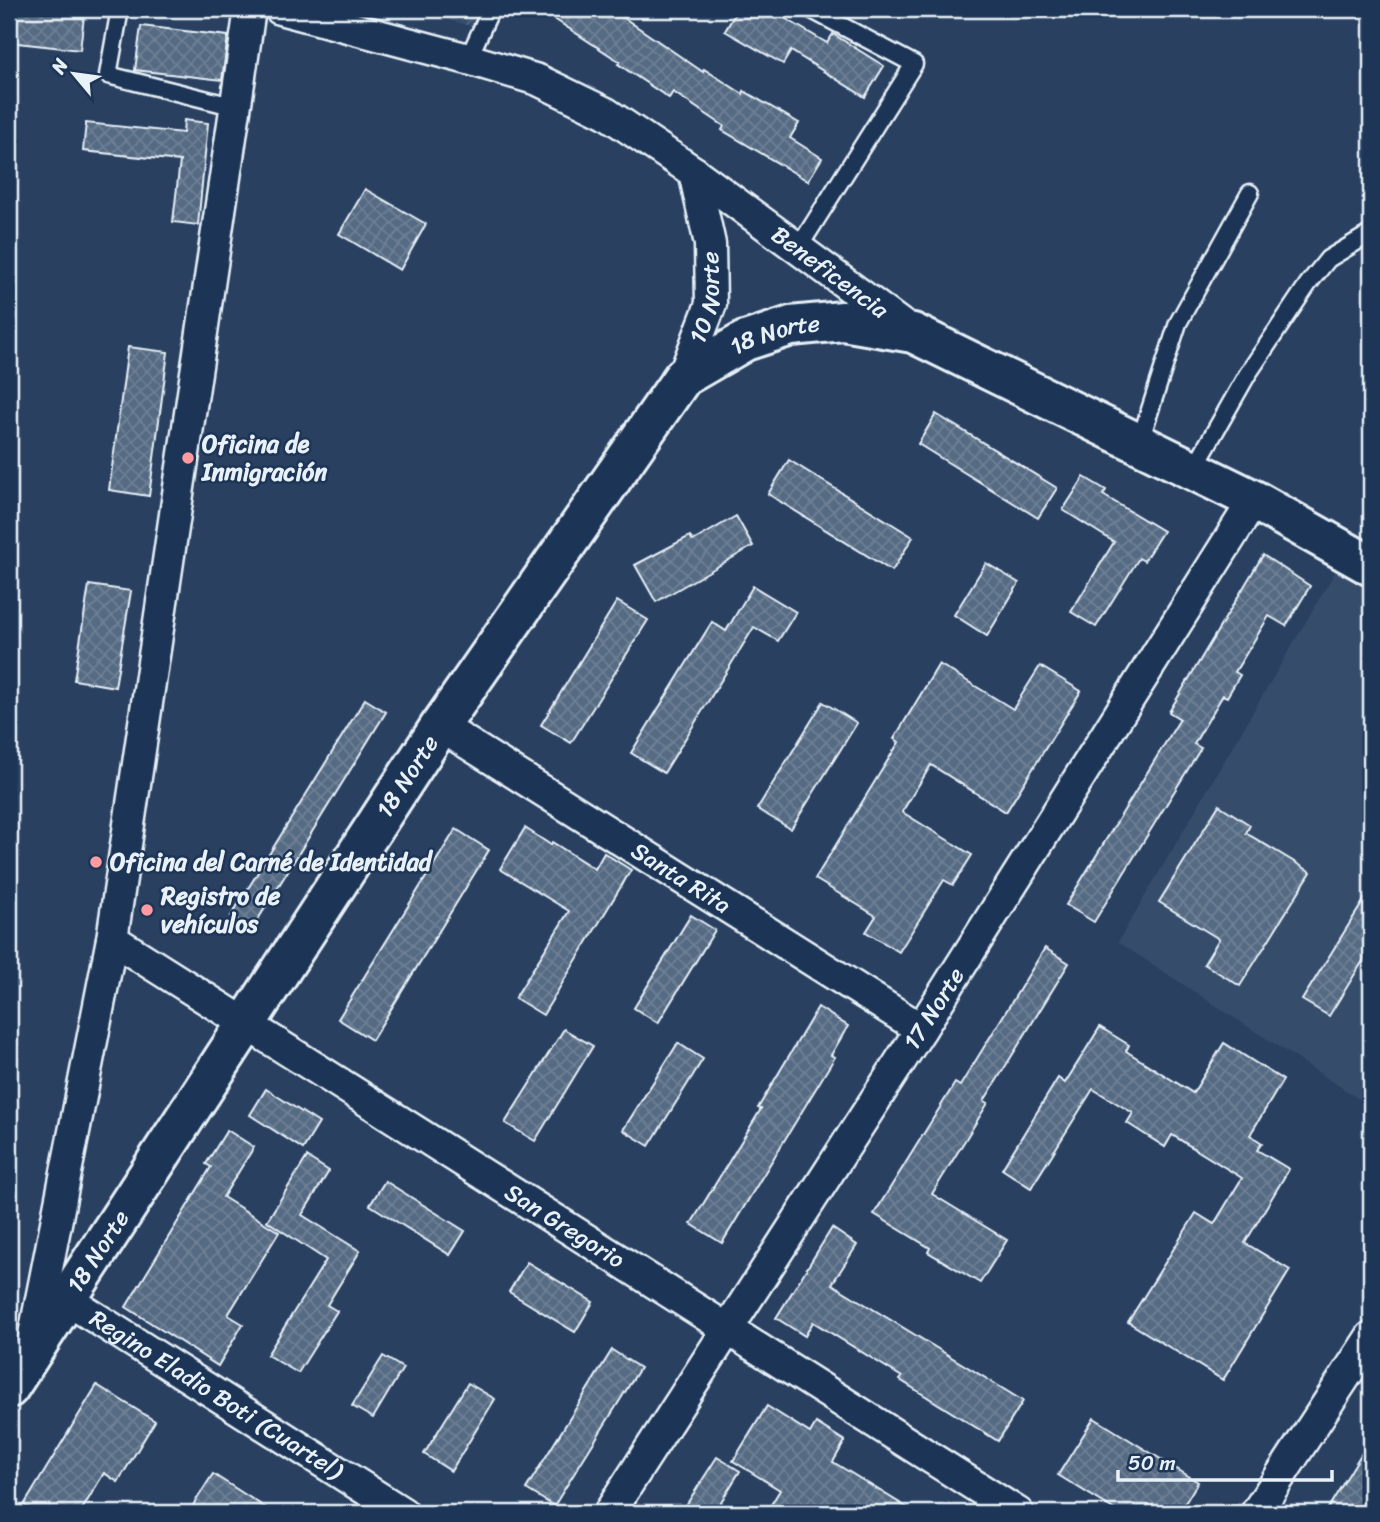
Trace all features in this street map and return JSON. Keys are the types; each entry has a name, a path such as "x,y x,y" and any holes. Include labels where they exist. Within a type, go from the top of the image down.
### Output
{"main road":[{"name":"18 Norte","path":"9,1388 440,726 683,377 745,341 792,326 843,321 913,333"},
{"name":"Beneficencia","path":"913,333 1254,500 1371,566"}],"street":[{"path":"30,1356 112,939 250,9"},
{"name":"Beneficencia","path":"280,9 538,80 606,113 694,172 913,333"},
{"name":"10 Norte","path":"683,377 711,304 710,244 694,172"},
{"name":"17 Norte","path":"609,1513 921,1029 1254,500"},
{"name":"Santa Rita","path":"440,726 921,1029"},
{"name":"San Gregorio","path":"112,939 1018,1513"},
{"name":"Regino Eladio Boti (Cuartel)","path":"66,1299 403,1513"},
{"path":"1256,1513 1371,1337"}],"lane":[{"path":"120,9 108,75 236,107"},
{"path":"468,59 491,9"},
{"path":"797,250 914,64 810,9"},
{"path":"1139,444 1178,323 1250,193"},
{"path":"1193,470 1247,375 1308,284 1328,259 1371,233"}],"shaded area":[{"path":"413,9 489,9 477,28"},
{"path":"1338,567 1371,588 1371,1097 1362,1101 1118,942"}],"building":[{"path":"9,9 84,16 80,50 9,42"},
{"path":"539,9 611,9 703,72 704,69 743,94 744,91 799,123 790,138 822,158 808,181 722,130 724,126 673,92 669,98"},
{"path":"738,9 769,9 827,43 833,34 884,66 865,97 791,51 783,64 725,31"},
{"path":"141,26 228,36 222,80 135,70"},
{"path":"184,120 208,123 198,225 173,222 180,161 83,151 86,123 183,133"},
{"path":"365,189 426,224 400,270 339,234"},
{"path":"128,347 168,352 149,496 109,490"},
{"path":"936,414 1057,488 1038,518 918,444"},
{"path":"789,460 913,537 892,571 768,494"},
{"path":"1084,477 1106,490 1103,495 1163,531 1144,561 1139,558 1096,627 1071,612 1114,542 1063,510"},
{"path":"736,516 753,546 656,602 635,565 690,536 693,541"},
{"path":"1263,555 1310,586 1286,626 1269,616 1235,672 1240,675 1227,697 1223,695 1194,744 1201,748 1094,922 1066,905 1180,719 1169,712"},
{"path":"986,563 1019,583 987,636 954,615"},
{"path":"89,585 131,591 115,687 74,680"},
{"path":"753,586 796,612 778,641 754,627 664,773 631,753 712,622 726,631"},
{"path":"617,601 648,620 571,743 541,725"},
{"path":"939,664 1013,709 1040,666 1081,691 1006,812 931,765 902,812 972,855 953,885 944,880 899,952 866,932 876,916 815,879 899,742 894,739"},
{"path":"365,699 386,712 252,929 231,916"},
{"path":"823,702 857,723 791,829 757,809"},
{"path":"1219,805 1250,825 1246,833 1311,872 1240,986 1204,964 1219,939 1159,902"},
{"path":"525,828 595,869 604,853 631,870 543,1015 515,998 569,911 500,869"},
{"path":"456,829 489,850 372,1040 338,1019"},
{"path":"1371,889 1371,948 1329,1016 1302,1000"},
{"path":"691,915 715,930 658,1023 634,1008"},
{"path":"1045,948 1069,963 984,1101 988,1103 932,1194 1007,1240 980,1283 928,1252 930,1248 874,1214 955,1083 960,1086"},
{"path":"818,1007 848,1026 831,1055 835,1057 722,1243 691,1224 761,1109 758,1108"},
{"path":"1100,1027 1129,1045 1126,1051 1193,1093 1224,1043 1283,1080 1250,1135 1262,1143 1257,1150 1289,1169 1245,1243 1290,1270 1223,1380 1128,1322 1196,1213 1214,1224 1242,1178 1172,1135 1165,1147 1127,1123 1133,1113 1093,1089 1031,1188 1002,1169 1058,1078 1065,1083"},
{"path":"564,1029 593,1046 535,1141 505,1123"},
{"path":"678,1043 703,1059 649,1146 623,1130"},
{"path":"266,1089 319,1123 303,1149 250,1115"},
{"path":"227,1130 254,1147 223,1197 279,1232 228,1315 243,1324 218,1366 126,1307 211,1167 206,1164"},
{"path":"307,1157 329,1171 302,1215 360,1251 327,1305 337,1311 298,1373 267,1355 326,1260 267,1221"},
{"path":"385,1181 465,1231 450,1255 370,1205"},
{"path":"832,1228 857,1245 832,1284 1023,1401 998,1441 813,1322 805,1336 776,1318"},
{"path":"527,1262 593,1302 575,1332 509,1292"},
{"path":"612,1350 640,1368 554,1506 526,1489"},
{"path":"383,1356 403,1368 373,1418 352,1406"},
{"path":"468,1383 495,1399 451,1471 424,1454"},
{"path":"97,1385 155,1421 118,1482 104,1473 80,1513 39,1513 24,1505"},
{"path":"767,1406 810,1433 816,1423 845,1441 833,1462 916,1513 766,1513 780,1490 733,1461"},
{"path":"1094,1418 1198,1482 1179,1513 1120,1513 1058,1475"},
{"path":"1371,1438 1371,1494 1359,1513 1325,1513"},
{"path":"717,1457 740,1471 714,1513 681,1513"},
{"path":"213,1474 274,1513 188,1513"}],"place":[{"name":"Oficina de Inmigración","path":"188,458"},
{"name":"Oficina del Carné de Identidad","path":"96,862"},
{"name":"Registro de vehículos","path":"147,910"}]}
